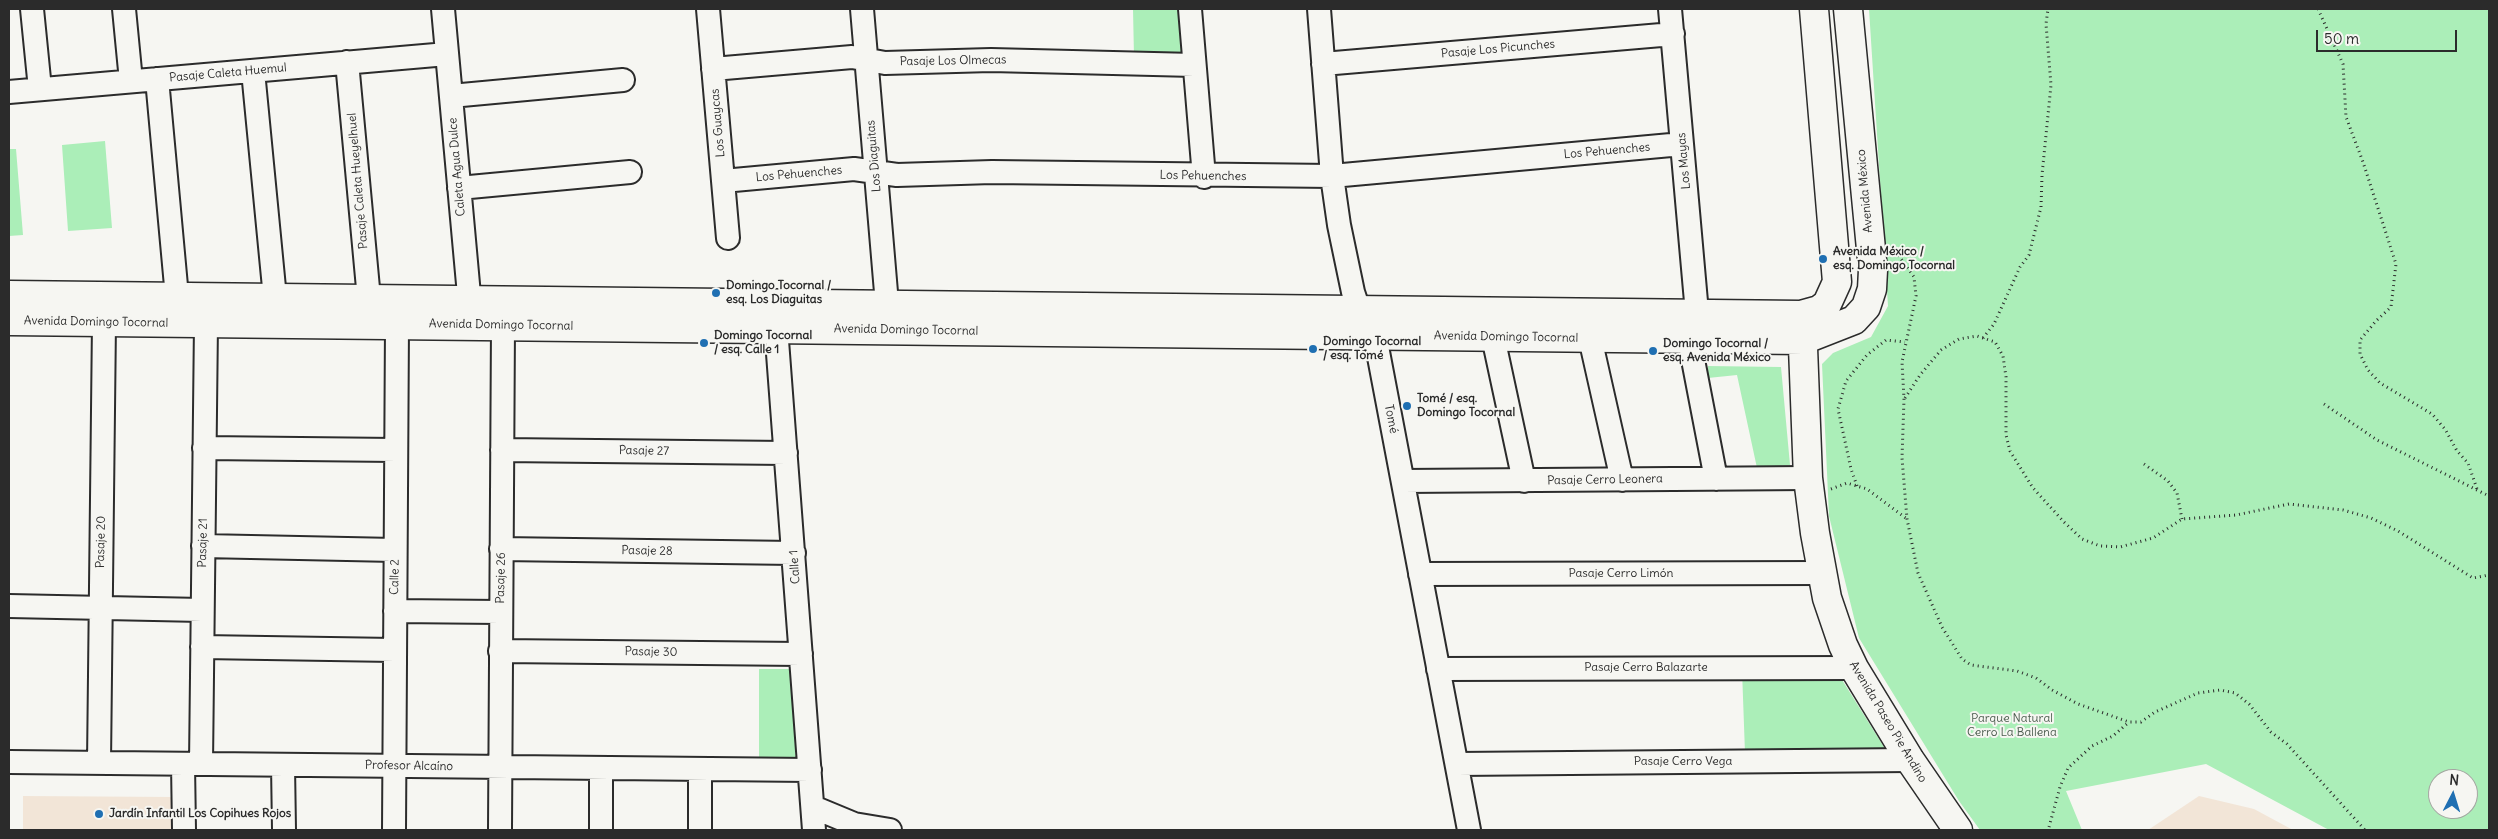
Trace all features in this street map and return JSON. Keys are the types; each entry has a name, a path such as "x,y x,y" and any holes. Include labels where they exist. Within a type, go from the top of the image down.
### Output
{"main road":[{"path":"1802,327 1827,304 1837,282 1814,9"},
{"name":"Avenida México","path":"1802,327 1847,324 1860,315 1871,297 1873,280 1848,9"},
{"name":"Avenida Domingo Tocornal","path":"9,295 369,299 470,312 775,315 1375,336 1688,339 1802,327"},
{"name":"Avenida Domingo Tocornal","path":"9,321 397,324 470,312 503,325 775,315 887,304 1697,313 1802,327"},
{"name":"Avenida Paseo Pie Andino","path":"1802,327 1817,487 1822,573 1834,622 1854,668 1910,760 1958,830"}],"street":[{"path":"32,9 40,89"},
{"path":"124,9 131,81"},
{"name":"Caleta Agua Dulce","path":"443,9 470,312"},
{"name":"Los Guaycas","path":"708,9 728,238"},
{"name":"Los Diaguitas","path":"862,9 887,304"},
{"path":"1190,9 1204,176"},
{"name":"Tomé","path":"1319,9 1332,176 1344,251 1359,310 1375,336 1469,830"},
{"name":"Los Mayas","path":"1670,9 1697,313"},
{"name":"Pasaje Los Picunches","path":"1323,64 1673,34"},
{"name":"Pasaje Caleta Huemul","path":"9,92 447,54"},
{"name":"Pasaje Los Olmecas","path":"713,70 852,57 885,63 1001,60 1194,64"},
{"name":"Pasaje Caleta Hueyelhuel","path":"347,62 369,299"},
{"path":"253,71 275,298"},
{"path":"157,79 177,297"},
{"path":"451,96 623,80"},
{"name":"Los Pehuenches","path":"723,181 854,169 897,175 992,172 1204,176 1332,176 1682,144"},
{"path":"460,188 630,172"},
{"name":"Calle 1","path":"775,315 814,830"},
{"name":"Pasaje 20","path":"99,763 104,322"},
{"name":"Pasaje 21","path":"184,830 192,764 202,647 206,323"},
{"name":"Calle 2","path":"394,830 397,324"},
{"name":"Pasaje 26","path":"500,830 503,325"},
{"path":"1493,337 1524,481"},
{"path":"1590,338 1622,480"},
{"path":"1688,339 1716,479"},
{"path":"204,448 396,450"},
{"name":"Pasaje 27","path":"502,450 786,453"},
{"name":"Pasaje Cerro Leonera","path":"1403,481 1716,479 1817,487"},
{"path":"203,546 395,550"},
{"name":"Pasaje 28","path":"501,549 794,553"},
{"name":"Pasaje Cerro Limón","path":"1420,574 1822,573"},
{"path":"9,606 202,610"},
{"path":"395,611 500,612"},
{"path":"202,647 394,650"},
{"name":"Pasaje 30","path":"500,651 801,654"},
{"name":"Pasaje Cerro Balazarte","path":"1438,669 1854,668"},
{"name":"Pasaje Cerro Vega","path":"1457,764 1910,760"},
{"name":"Profesor Alcaíno","path":"9,762 810,770"},
{"path":"283,765 284,830"},
{"path":"601,768 601,830"},
{"path":"700,768 700,830"},
{"path":"813,806 854,824 890,830"}],"path":[{"path":"1983,338 1994,324 2020,267 2029,255 2041,207 2042,175 2052,85 2046,24 2048,9"},
{"path":"2318,9 2343,64 2346,117 2363,162 2396,264 2392,307 2376,321 2360,340 2360,354 2368,370 2380,383 2432,414 2445,428 2457,451 2468,463 2477,489"},
{"path":"1870,244 1881,246 1899,256 1914,277 1916,296 1902,362 1904,399 1902,458 1908,519 1918,573 1942,627 1962,660 1970,665 2017,671 2036,678 2052,690 2078,704 2129,722 2141,722 2155,712 2198,693 2220,690 2235,694 2249,704 2270,732 2287,744 2347,813 2365,830"},
{"path":"1904,399 1920,375 1941,350 1959,339 1977,336 1995,342 2003,356 2006,378 2006,435 2010,451 2033,488 2082,539 2100,546 2120,547 2153,538 2182,519 2236,515 2289,504 2342,510 2371,518 2398,531 2473,578 2488,576"},
{"path":"1857,486 1851,469 1838,409 1846,382 1867,355 1886,340 1905,342"},
{"path":"2324,404 2377,440 2489,496"},
{"path":"2144,464 2168,481 2178,493 2182,519"},
{"path":"1817,487 1831,488 1847,483 1867,489 1908,519"},
{"path":"2049,827 2060,787 2068,768 2092,746 2113,736 2129,722"}],"shaded area":[{"name":"Jardín Infantil Los Copihues Rojos","path":"23,796 175,797 174,830 23,830"},
{"path":"2199,796 2254,809 2293,830 2148,830"}],"green space":[{"path":"1133,9 1182,9 1184,59 1134,57"},
{"name":"Parque Natural Cerro La Ballena","path":"1869,9 2489,9 2489,830 2329,830 2206,764 2066,791 2082,830 1980,830 1959,801 1859,638 1829,516 1822,364 1833,353 1871,337 1888,306"},
{"path":"105,141 112,228 68,231 62,145"},
{"path":"9,149 16,149 23,235 9,236"},
{"path":"1708,366 1781,367 1790,465 1757,468 1737,375 1708,378"},
{"path":"759,669 790,669 796,761 759,760"},
{"path":"1742,670 1839,675 1889,755 1745,753"}],"place":[{"name":"Avenida México / esq. Domingo Tocornal","path":"1823,259"},
{"name":"Domingo Tocornal / esq. Los Diaguitas","path":"716,293"},
{"name":"Domingo Tocornal / esq. Calle 1","path":"704,343"},
{"name":"Domingo Tocornal / esq. Tomé","path":"1313,349"},
{"name":"Domingo Tocornal / esq. Avenida México","path":"1653,351"},
{"name":"Tomé / esq. Domingo Tocornal","path":"1407,406"},
{"name":"Jardín Infantil Los Copihues Rojos","path":"99,814"}]}
